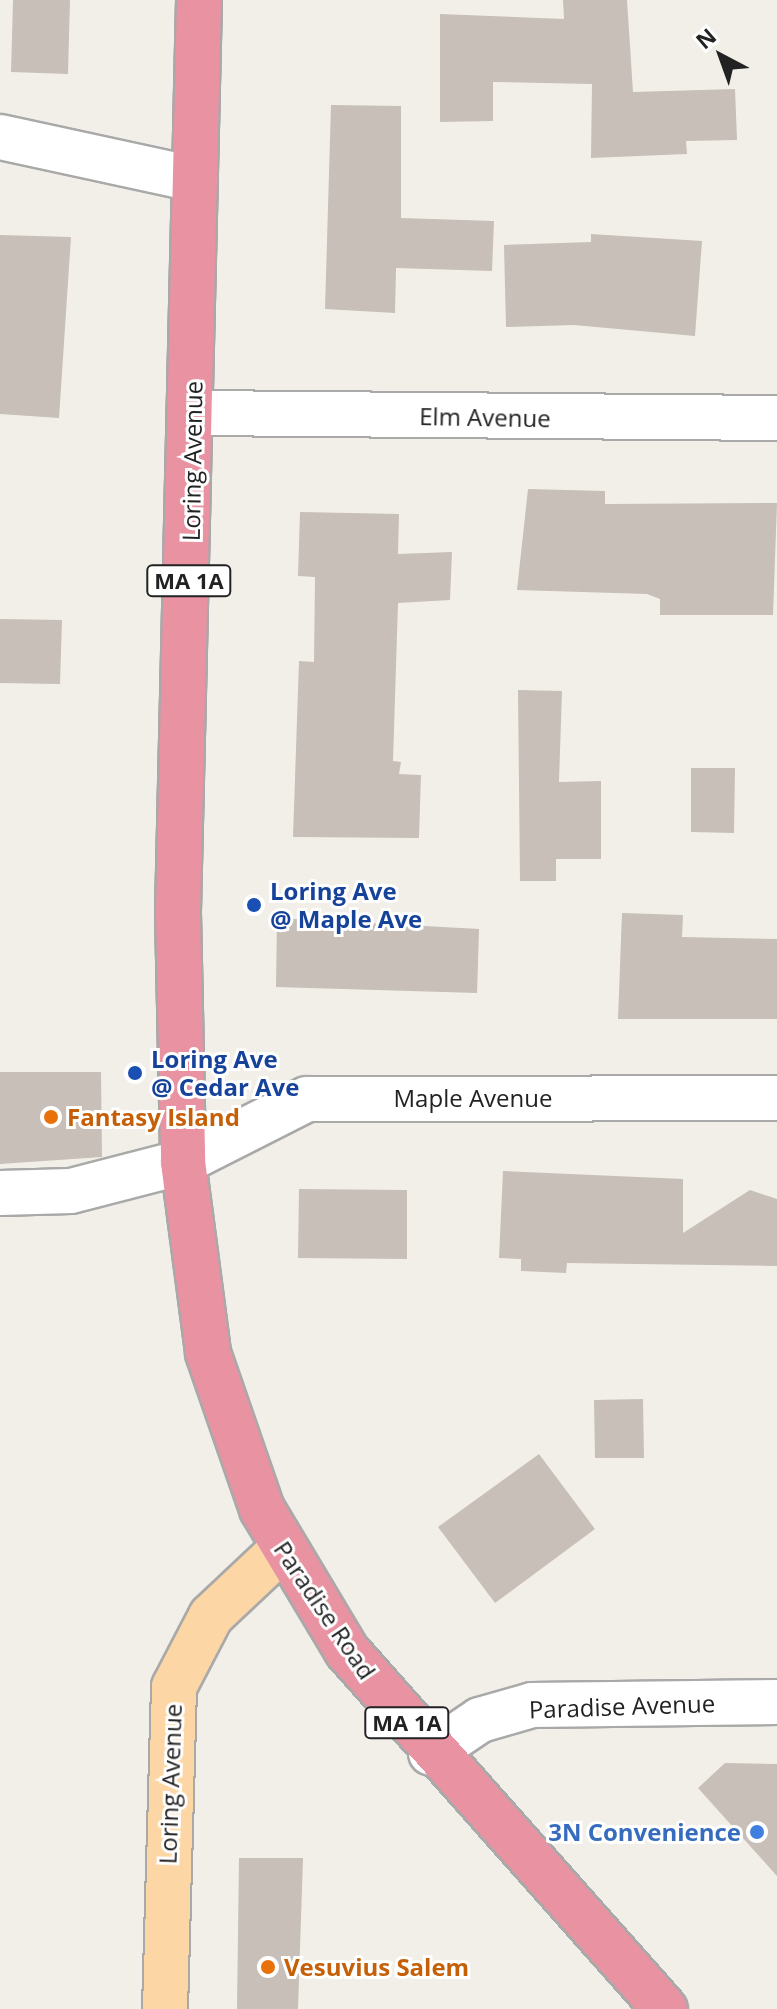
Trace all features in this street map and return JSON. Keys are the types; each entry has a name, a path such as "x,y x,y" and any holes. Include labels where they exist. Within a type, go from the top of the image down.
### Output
{"highway":[{"name":"Loring Avenue","path":"183,1162 178,913 194,413 199,0"},
{"name":"Paradise Road","path":"183,1162 208,1353 281,1550 347,1651 431,1753 665,2009"}],"main road":[{"name":"Loring Avenue","path":"165,2009 174,1687 211,1616 281,1550"}],"street":[{"path":"0,137 195,179"},
{"name":"Elm Avenue","path":"194,413 777,418"},
{"name":"Maple Avenue","path":"0,1193 71,1191 183,1162 307,1099 777,1098"},
{"name":"Paradise Avenue","path":"431,1753 480,1720 532,1705 777,1702"}],"building":[{"path":"13,0 70,0 68,74 11,72"},
{"path":"563,0 627,0 633,92 735,89 737,140 686,141 687,154 591,158 592,84 493,82 493,121 440,122 440,14 564,19"},
{"path":"331,105 401,106 401,218 494,221 492,271 396,268 395,313 325,309"},
{"path":"591,234 702,241 695,336 574,325 506,327 504,245 591,242"},
{"path":"0,235 71,237 59,418 0,414"},
{"path":"528,489 605,491 605,504 777,503 773,615 660,615 660,599 647,594 517,590"},
{"path":"300,512 399,514 398,554 452,552 450,600 398,603 393,761 401,762 399,774 421,775 419,838 293,837 299,661 314,662 315,577 298,576"},
{"path":"0,619 62,620 60,684 0,683"},
{"path":"518,690 562,691 559,782 601,781 601,859 556,859 556,881 520,881"},
{"path":"691,768 735,768 734,833 691,832"},
{"path":"622,913 683,915 682,937 777,939 777,1019 618,1019"},
{"path":"277,918 479,929 477,993 276,987"},
{"name":"Fantasy Island","path":"0,1072 101,1072 102,1157 0,1164"},
{"path":"503,1171 683,1179 683,1233 750,1190 777,1199 777,1266 567,1263 566,1273 521,1271 521,1259 499,1258"},
{"path":"299,1189 407,1190 407,1259 298,1258"},
{"path":"643,1399 644,1458 595,1458 594,1400"},
{"path":"539,1454 595,1529 495,1603 438,1527"},
{"name":"3N Convenience","path":"725,1763 777,1764 777,1876 698,1788"},
{"name":"Vesuvius Salem","path":"239,1858 303,1858 298,2009 237,2009"}],"place":[{"name":"Loring Ave @ Maple Ave","path":"254,905"},
{"name":"Loring Ave @ Cedar Ave","path":"135,1073"},
{"name":"Fantasy Island","path":"51,1117"},
{"name":"3N Convenience","path":"757,1832"},
{"name":"Vesuvius Salem","path":"268,1967"}]}
